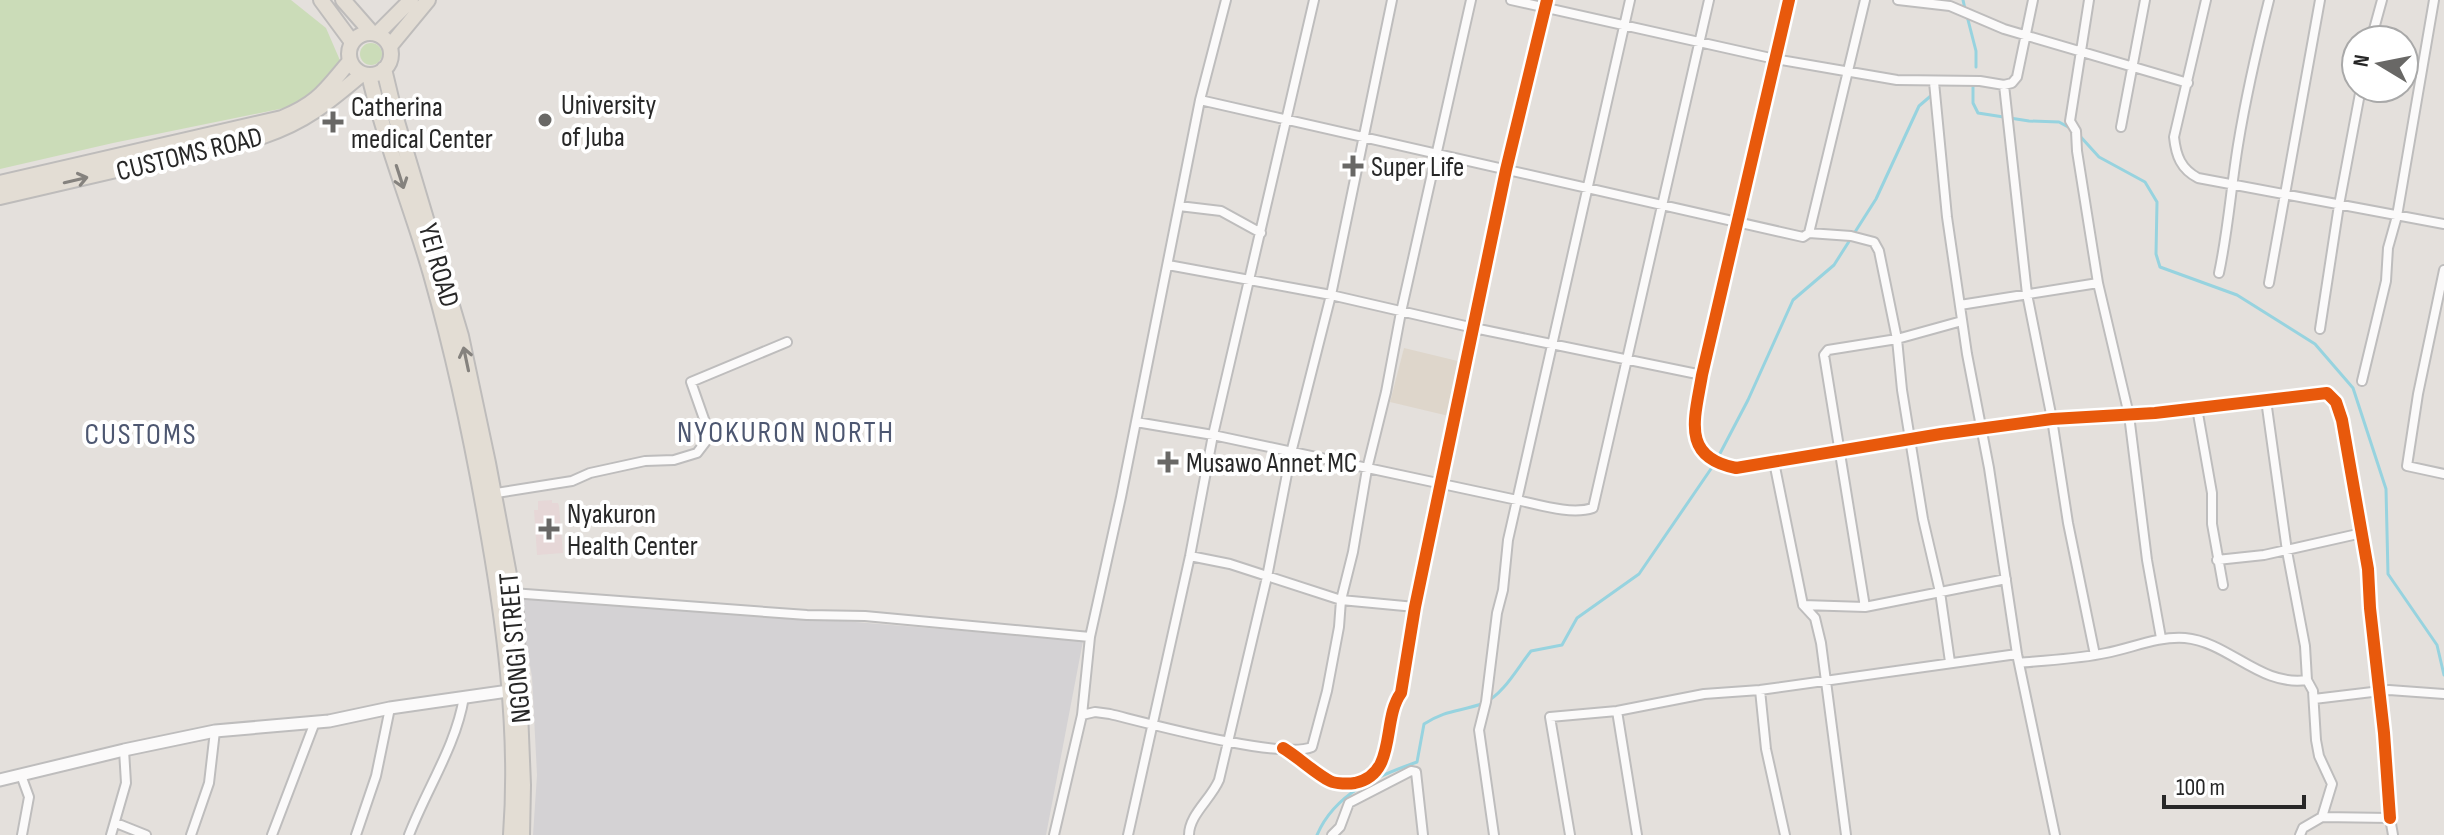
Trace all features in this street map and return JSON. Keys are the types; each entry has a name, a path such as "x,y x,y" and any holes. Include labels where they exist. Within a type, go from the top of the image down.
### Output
{"main road":[{"path":"321,0 352,42 350,61 366,74 384,69 391,59 390,46 428,0"},
{"path":"343,0 390,46"},
{"path":"352,42 361,35 375,33 411,0"},
{"name":"CUSTOMS ROAD","path":"0,183 282,118 308,106 330,89 350,61"},
{"name":"YEI ROAD","path":"384,69 455,315 483,464"},
{"name":"CUSTOMS ROAD","path":"0,197 263,136 311,115 366,74"},
{"name":"YEI ROAD","path":"366,74 433,279 483,464"},
{"name":"NGONGI STREET","path":"483,464 506,594 515,690 522,835"},
{"name":"NGONGI STREET","path":"511,835 515,690"}],"street":[{"path":"1054,835 1082,715 1090,637 1200,100 1226,0"},
{"path":"1128,835 1190,556 1213,435 1314,0"},
{"path":"1189,835 1189,824 1214,793 1219,780 1267,577 1291,453 1331,295 1392,0"},
{"path":"1082,715 1095,712 1110,714 1226,741 1306,750 1312,747 1327,691 1367,469 1471,0"},
{"path":"1511,0 1546,4 1775,59 1897,80 1980,81 2004,85 2012,83 2017,77 2033,0"},
{"path":"1494,835 1479,730 1486,702 1508,540 1630,0"},
{"path":"1136,422 1213,435 1560,508 1589,510 1596,506 1709,0"},
{"path":"1789,0 1702,375 1694,437 1701,452 1715,463 1736,468 2052,419 2129,415 2327,393 2336,402 2342,420 2368,569 2393,835"},
{"path":"1809,233 1865,0"},
{"path":"1898,0 1950,6 2004,29 2188,83"},
{"path":"2089,0 2070,121 2076,131 2098,283 2129,415 2147,560 2161,638"},
{"path":"2121,127 2145,0"},
{"path":"2206,0 2174,137 2184,169 2198,178 2444,224"},
{"path":"2219,273 2249,82 2269,0"},
{"path":"2269,283 2320,0"},
{"path":"2375,24 2382,0"},
{"path":"2362,381 2386,281 2388,248 2397,216 2434,0"},
{"path":"1283,748 1332,782 1353,784 1377,772 1383,761 1393,703 1401,693 1415,607 1506,170 1546,4"},
{"path":"1934,82 1947,217 1962,321 2018,659 2055,835"},
{"path":"2004,85 2027,294 2095,655"},
{"path":"1200,100 1792,236 1803,237 1809,233 1851,236 1874,242 1879,251 1897,339 1923,519 1940,592 1950,662"},
{"path":"2320,329 2358,104"},
{"path":"1179,206 1221,211 1261,233"},
{"path":"1168,265 1331,295 1702,375"},
{"path":"2444,270 2418,394 2407,466 2444,474"},
{"path":"1960,305 2098,283"},
{"path":"1865,607 1825,351 1897,339 1962,321"},
{"path":"488,494 572,481 590,473 645,461 674,460 697,453 710,436 691,382 787,342"},
{"path":"2266,400 2287,551 2305,646 2307,680 2314,699 2319,756 2332,784 2322,817"},
{"path":"2197,408 2212,493 2212,524 2223,585"},
{"path":"1774,462 1803,605 1815,618 1827,681 1846,835"},
{"path":"2217,560 2287,551 2362,533"},
{"path":"1190,556 1230,564 1341,600 1415,607"},
{"path":"1803,605 1865,607 2006,579"},
{"path":"506,594 793,614 865,616 1090,637"},
{"path":"1570,835 1550,717 1617,711 1704,694 1760,690 1950,662 2095,655 2161,638 2188,638 2217,648 2260,673 2307,680"},
{"path":"0,780 215,731 315,722 515,690"},
{"path":"1760,690 1766,749 1785,835"},
{"path":"2314,699 2378,691 2444,694"},
{"path":"409,835 423,798 449,750 460,721 464,697"},
{"path":"356,835 376,776 390,708"},
{"path":"1617,711 1637,835"},
{"path":"272,835 315,722"},
{"path":"191,835 209,783 215,731"},
{"path":"111,835 126,783 124,750"},
{"path":"1332,835 1340,827 1349,803 1411,771 1416,772 1423,835"},
{"path":"21,775 29,797 22,835"},
{"path":"2300,835 2303,828 2322,817 2390,818"},
{"path":"116,823 146,835"}],"shaded area":[{"path":"1404,348 1466,363 1453,417 1390,402"},
{"name":"Nyakuron Health Center","path":"552,500 559,506 563,553 537,555 534,510 538,510 538,501"},
{"path":"518,597 1083,641 1046,835 533,835 537,775 532,677"}],"green space":[{"path":"0,0 291,0 326,28 342,65 299,105 0,169"},
{"path":"371,43 379,46 382,54 379,62 371,65 363,62 360,54 363,46"}],"waterway":[{"path":"1963,0 1965,9"},
{"path":"1967,16 1976,51 1976,67"},
{"path":"1973,84 1973,103 1978,113 2059,122 2070,128"},
{"path":"1317,835 1325,820 1346,797 1387,773 1417,762 1424,724 1491,699 1531,651 1562,645 1577,618 1639,574 1715,463 1748,400 1793,300 1834,265 1876,199 1919,106 1933,94"},
{"path":"2079,135 2099,157 2145,182 2157,202 2156,254 2160,267 2237,295 2315,344 2353,388 2386,489 2388,574 2437,645 2444,675"}],"cycle path":[{"path":"1283,748 1325,778 1339,783 1355,783 1369,778 1383,758 1391,717 1401,693 1415,607 1506,170 1547,0"},
{"path":"1789,0 1696,406 1695,434 1706,455 1718,463 1736,468 2052,419 2155,413 2327,393 2336,402 2342,420 2368,569 2390,818"}],"place":[{"name":"University of Juba","path":"545,120"},
{"name":"Catherina medical Center","path":"333,122"},
{"name":"Super Life","path":"1353,166"},
{"name":"Musawo Annet MC","path":"1168,462"},
{"name":"Nyakuron Health Center","path":"549,529"}],"district":[{"name":"NYOKURON NORTH","path":"786,432"},
{"name":"CUSTOMS","path":"141,434"}]}
